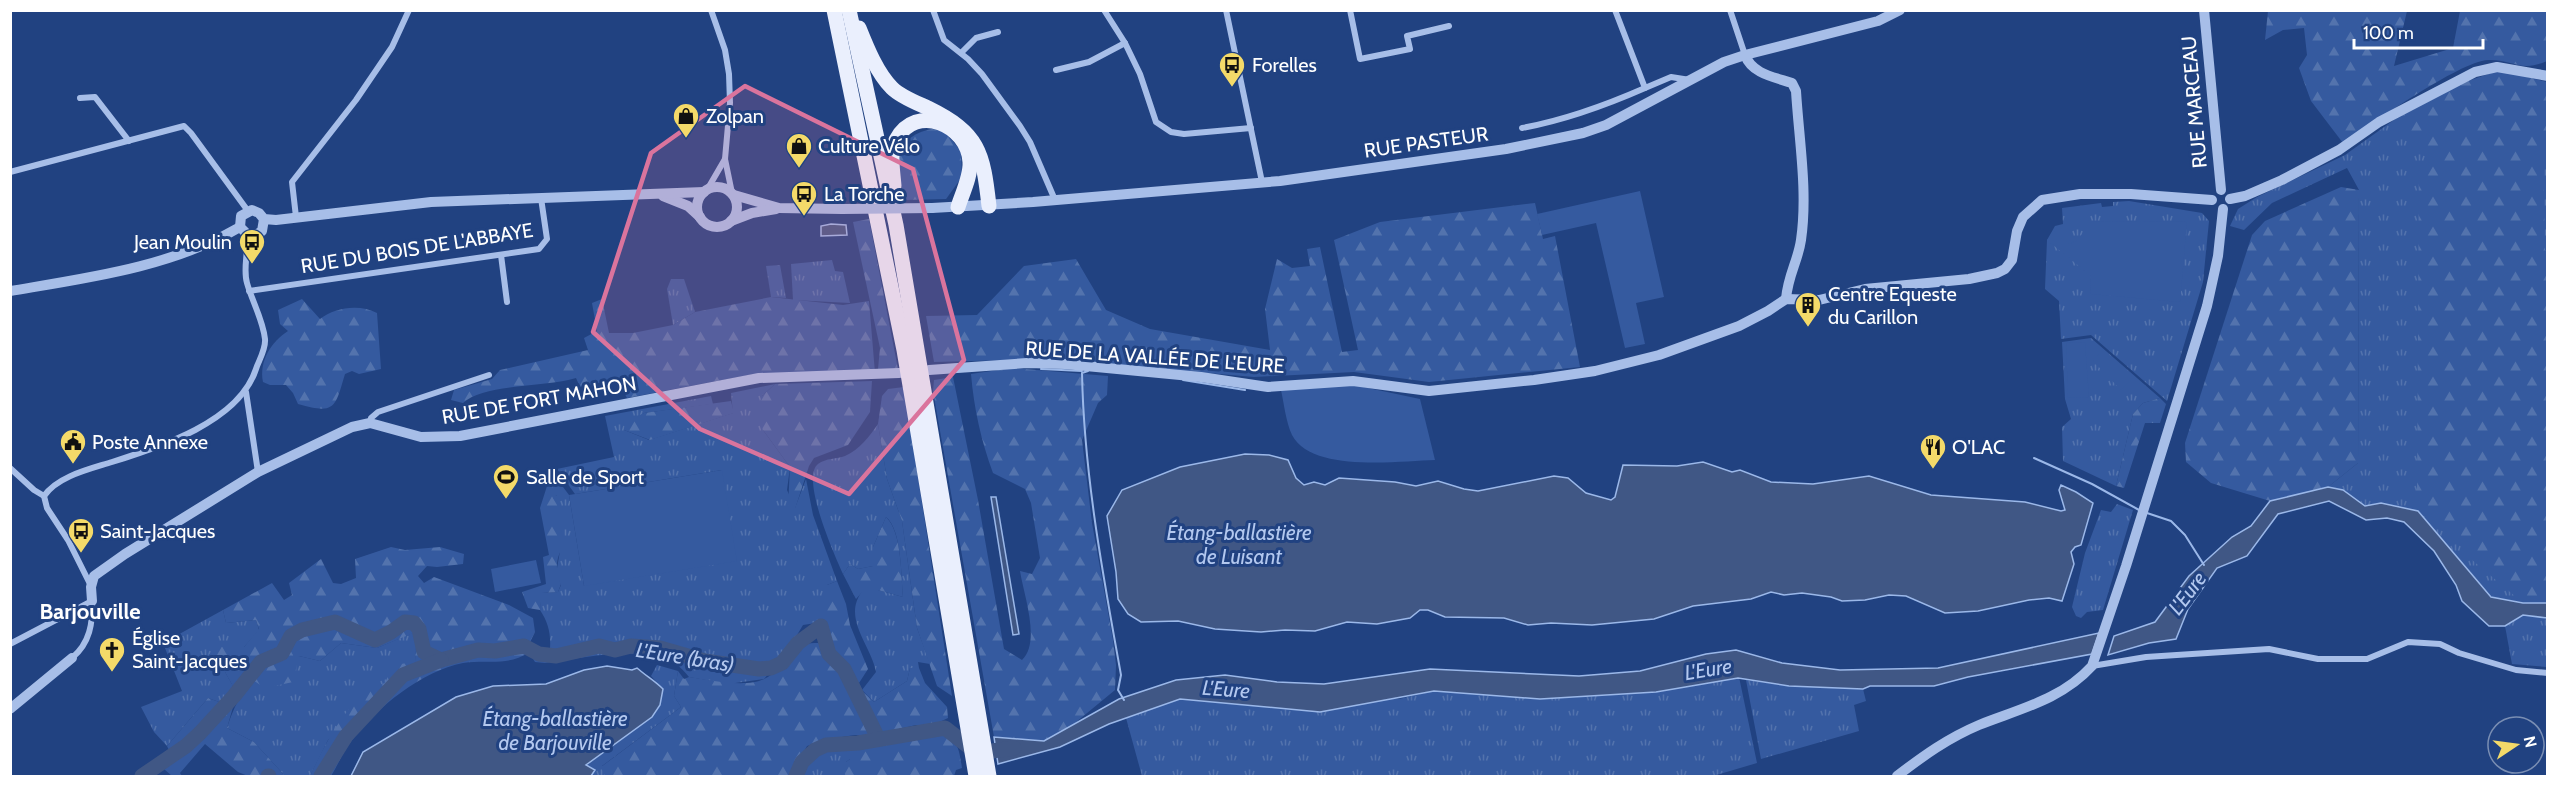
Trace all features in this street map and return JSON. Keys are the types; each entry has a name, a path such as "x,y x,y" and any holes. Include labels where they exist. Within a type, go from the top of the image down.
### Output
{"main road":[{"path":"834,10 904,350 963,668 989,777"},
{"path":"850,10 896,225 963,668 976,777"},
{"path":"850,10 874,61 893,89 952,121 970,136 980,156 989,206"},
{"path":"896,225 898,202 892,165 893,153 897,139 911,125 920,121 930,120 950,127 965,146 970,162 958,207"}],"street":[{"path":"296,217 292,182 356,100 392,47 409,10"},
{"path":"711,10 725,50 729,74 730,103 725,159 737,206 731,221"},
{"path":"933,10 944,40 982,74 1020,126 1030,142 1055,200"},
{"path":"1104,10 1125,42 1140,74 1156,122 1171,132 1184,134 1251,128"},
{"path":"1226,10 1262,182"},
{"path":"1350,10 1360,59 1410,49 1407,36 1449,26"},
{"path":"1615,10 1645,88"},
{"path":"1730,10 1748,63 1758,71 1792,83 1796,91 1803,191 1801,241 1788,280 1786,299 1819,300 1865,289 1969,279 1997,273 2005,269 2012,260 2023,217 2042,200 2080,194 2212,200"},
{"name":"RUE PASTEUR","path":"779,208 989,206 1262,182 1494,151 1583,133 1636,111 1724,62 1878,21 1900,10"},
{"name":"RUE MARCEAU","path":"2204,10 2221,190"},
{"path":"961,53 976,38 998,32"},
{"path":"1056,70 1089,62 1125,42"},
{"path":"2230,199 2245,196 2282,180 2339,150 2379,122 2475,72 2497,67 2547,76"},
{"path":"1522,128 1551,123 1592,111 1671,77 1690,80"},
{"path":"80,98 95,97 129,141"},
{"path":"10,172 184,126 248,211"},
{"path":"700,217 697,203 725,159"},
{"path":"264,219 430,202 657,194 705,191 722,187 733,194 779,208"},
{"path":"2221,190 2228,194 2230,199 2229,204 2223,208 2215,206 2212,200 2214,195 2221,190"},
{"path":"657,194 688,206 709,225 715,227 752,213 779,208"},
{"name":"RUE DU BOIS DE L'ABBAYE","path":"249,291 501,255 543,246 547,239 541,198"},
{"path":"1897,777 1922,756 1950,739 2051,698 2080,678 2094,661 2207,306 2218,256 2223,208"},
{"path":"44,496 48,490 76,474 176,440 237,402 246,392 253,380 265,342 264,330 244,275 248,241 242,230 240,219 248,211 256,211 264,219 264,227 259,233 252,236 242,230"},
{"path":"10,291 112,273 215,242 242,230"},
{"path":"501,255 507,302"},
{"name":"RUE DE LA VALLÉE DE L'EURE","path":"930,370 1027,363 1065,364 1201,377 1268,387 1353,381 1429,391 1534,380 1606,369 1659,355 1739,326 1768,312 1786,299"},
{"name":"RUE DE FORT MAHON","path":"370,423 421,437 460,436 759,378 899,373"},
{"path":"10,709 72,658 87,642 93,621 91,587 94,576 125,554 258,472 352,427 370,423 371,418 378,412 489,375"},
{"path":"246,392 258,472"},
{"path":"10,468 44,496 47,508 68,540 91,587"},
{"path":"10,644 92,601"},
{"path":"2094,661 2269,649 2318,659 2367,659 2408,642 2440,644 2459,653 2516,670 2547,673"}],"highlighted area":[{"path":"745,86 913,169 964,360 849,494 700,429 593,332 651,153"}],"green space":[{"path":"2268,11 2407,11 2394,66 2453,48 2460,11 2547,11 2547,61 2530,66 2497,60 2474,63 2415,95 2343,143 2311,101 2299,68 2307,55 2304,28 2283,30 2265,40"},
{"path":"2500,70 2547,82 2547,148 2543,152 2545,250 2548,252 2547,603 2523,603 2471,559 2417,492 2419,184 2428,157 2397,118 2465,82"},
{"path":"2547,90 2547,603 2492,597 2418,511 2381,503 2365,506 2343,490 2328,487 2358,463 2359,190 2347,168 2272,203 2244,230 2230,226 2238,209 2257,197 2345,155 2405,112"},
{"path":"932,129 944,131 961,151 962,177 946,199 904,200 899,165 903,146 919,133"},
{"path":"2341,187 2359,190 2358,463 2328,487 2270,501 2211,483 2186,462 2185,443 2252,235 2265,221"},
{"path":"1640,191 1664,297 1636,303 1645,344 1625,348 1596,223 1542,235 1537,214"},
{"path":"2129,201 2202,213 2209,221 2203,282 2167,401 2091,335 2061,339 2059,301 2045,289 2047,240 2055,226 2063,224 2062,208 2101,203 2102,207 2113,206 2113,202"},
{"path":"1535,203 1543,239 1555,236 1580,367 1429,382 1354,372 1254,377 1046,359 934,362 926,316 977,315 1024,266 1076,259 1106,310 1150,329 1270,350 1265,309 1277,259 1292,268 1310,266 1307,249 1320,247 1342,352 1358,350 1334,240 1380,222"},
{"path":"869,219 898,369 878,369 880,348 853,222"},
{"path":"2094,221 2187,222 2180,302 2091,294 2090,275 2047,240 2055,231 2069,244 2076,241"},
{"path":"832,260 835,271 843,272 850,303 793,300 791,264"},
{"path":"780,265 786,298 771,297 766,266"},
{"path":"671,279 684,279 695,312 673,325 667,289"},
{"path":"771,297 843,305 869,301 875,373 754,374 627,398 617,379 580,387 576,378 485,392 463,403 451,400 454,390 492,379 500,370 588,350 584,338 597,331 592,303 602,299 609,333 633,333 673,325 695,312"},
{"path":"302,299 320,319 340,309 348,308 363,308 377,313 381,369 359,374 352,371 345,374 336,401 327,408 320,409 298,404 286,385 270,385 263,382 263,367 268,353 276,341 288,331 280,324 278,310"},
{"path":"2091,338 2160,398 2143,403 2133,414 2116,486 2063,461 2062,427 2071,419 2065,399 2062,342"},
{"path":"2085,342 2089,397 2068,398 2066,343"},
{"path":"2103,349 2133,378 2121,390 2093,361"},
{"path":"1012,368 1108,376 1107,395 1098,403 1082,440 1092,523 1113,640 1116,665 1115,690 1064,732 1044,741 994,737 933,391 934,380 953,377 978,500 1004,649 1022,660 1028,652 1031,631 1020,571 1032,574 1040,558 1031,503 1025,489 993,473 979,424 971,374"},
{"path":"872,381 870,412 848,445 814,458 809,466 795,509 788,507 790,467 763,430 757,410 762,396 775,384"},
{"path":"775,384 762,396 763,430 790,467 787,490 795,508 806,479 813,515 837,581 827,585 828,621 803,625 785,655 764,679 728,684 689,677 671,661 644,654 616,654 545,663 535,662 532,657 550,649 548,628 540,610 541,593 558,592 561,585 556,574 560,551 552,497 557,495 548,483 535,485 537,474 551,471 569,495 584,586 722,470 575,494 557,469 614,457 605,416 711,396 713,404 644,413 624,430 649,440 733,413 731,393"},
{"path":"1354,385 1420,399 1435,460 1379,463 1336,460 1302,447 1290,430 1281,390"},
{"path":"904,387 952,696 937,686 917,628 902,521 887,479 878,424 882,396 888,389"},
{"path":"2160,398 2166,404 2160,423 2145,423 2124,488 2116,486 2133,414 2143,403"},
{"path":"731,401 734,413 650,440 624,430 625,422 644,413"},
{"path":"878,424 887,479 902,521 917,628 930,664 918,662 919,668 910,668 907,681 874,702 862,690 876,672 859,631 855,611 857,600 863,590 878,590 903,597 898,542 891,523 886,517 873,547 873,566 858,569 850,564 843,574 821,518 813,485 814,472 818,464 842,457 855,450"},
{"path":"722,470 737,561 584,586 569,495"},
{"path":"548,483 558,494 553,498 562,510 565,545 558,559 557,569 561,584 558,592 542,593 540,610 528,608 522,592 546,584 543,557 549,555 540,508"},
{"path":"2117,504 2133,510 2103,610 2087,612 2081,618 2076,616 2072,607 2085,553 2101,510 2111,512"},
{"path":"886,517 898,543 903,597 878,590 864,590 856,599 843,574 850,564 858,569 873,566 873,547"},
{"path":"391,547 405,550 440,547 464,554 463,564 427,566 418,576 424,583 434,577 509,605 533,618 535,632 530,642 517,644 530,652 505,661 463,663 447,667 416,682 387,703 362,728 346,749 331,776 310,776 331,736 350,708 373,688 385,683 393,665 415,662 416,632 377,648 341,643 320,661 299,656 293,682 265,688 253,680 244,693 235,690 225,672 214,674 208,655 221,647 244,647 259,629 256,620 226,623 223,610 272,583 284,600 292,595 289,583 321,559 333,583 341,584 356,578 355,559"},
{"path":"536,560 541,583 495,592 491,569"},
{"path":"837,581 846,604 850,625 868,669 859,683 863,692 874,702 907,681 910,668 919,668 925,683 947,707 948,718 931,726 916,725 869,736 855,735 828,739 807,746 791,776 611,776 612,774 605,776 601,767 681,707 674,696 678,671 684,679 689,677 727,682 756,682 772,674 806,644 826,645 827,585"},
{"path":"223,610 226,623 256,620 259,630 244,647 221,647 225,672 233,686 222,703 208,698 167,746 154,732 141,707 182,691 163,643"},
{"path":"2523,615 2547,618 2547,667 2512,664 2505,626"},
{"path":"417,631 415,662 385,683 328,740 310,776 285,776 254,742 227,728 239,700 253,682 285,663 299,656 320,661 341,643 377,648"},
{"path":"657,665 678,671 674,696 681,707 602,766 613,774 611,776 591,776 595,770 586,766 652,717 663,689 651,676"},
{"path":"1739,677 1757,763 1713,776 1142,776 1126,718 1180,699 1399,699 1434,691 1540,699 1656,692"},
{"path":"1746,680 1789,686 1863,689 1866,701 1854,705 1859,731 1761,759"},
{"path":"208,698 233,707 227,728 254,742 285,776 248,776 238,772 205,744 180,773 182,776 172,776 164,769 173,759 167,746"},
{"path":"944,732 958,747 962,768 956,770 954,776 846,776 844,773 846,762 850,759 850,750 864,744"},
{"path":"830,750 850,750 850,759 846,762 846,776 800,776 814,754"}],"water":[{"path":"846,225 847,235 821,236 821,226"},
{"name":"Étang-ballastière de Luisant","path":"1245,454 1269,455 1288,460 1296,478 1304,485 1314,482 1325,485 1339,478 1395,482 1416,486 1438,481 1478,491 1554,476 1568,478 1586,493 1611,500 1615,497 1623,465 1677,466 1703,462 1732,472 1740,470 1771,482 1813,484 1869,476 1931,495 2025,502 2061,511 2065,510 2059,490 2061,485 2093,503 2081,545 2075,547 2071,552 2074,564 2062,601 2049,598 2029,600 1978,611 1945,613 1906,596 1889,595 1865,600 1842,601 1802,593 1784,595 1771,592 1751,599 1693,606 1654,619 1592,625 1551,623 1528,625 1504,618 1445,617 1428,610 1420,610 1410,618 1377,624 1347,622 1315,631 1261,632 1215,629 1178,621 1141,622 1128,614 1118,599 1107,516 1122,490 1180,467"},
{"path":"2328,487 2343,490 2365,506 2381,503 2418,511 2491,597 2523,603 2547,603 2547,618 2523,615 2505,626 2489,626 2462,601 2456,585 2434,551 2404,522 2387,518 2366,520 2329,501 2278,514 2247,556 2217,568 2188,609 2176,639 2149,643 2108,655 2114,636 2155,622 2189,576 2232,537 2251,526 2270,501"},
{"path":"991,497 996,497 1019,634 1013,635"},
{"path":"2099,633 2092,654 1968,677 1934,686 1870,686 1863,689 1789,686 1738,678 1656,692 1540,699 1434,691 1320,712 1180,699 1109,724 1060,747 998,764 994,737 1044,741 1119,699 1176,680 1225,675 1277,682 1324,684 1430,669 1579,676 1640,671 1706,654 1736,650 1782,663 1840,670 1938,668"},
{"name":"Étang-ballastière de Barjouville","path":"607,666 632,670 637,668 663,689 660,705 652,717 586,765 595,770 591,776 351,776 363,752 456,697 493,686 546,684 584,670"}],"waterway":[{"path":"1041,369 1082,371"},
{"path":"1088,371 1082,373 1090,487 1121,675 1118,690 1124,700"},
{"path":"1183,380 1245,390"},
{"path":"2034,458 2092,484 2139,510"},
{"path":"2147,513 2171,521 2185,535 2204,565"},
{"name":"L'Eure (bras)","path":"142,776 186,746 200,733 261,662 282,653 291,636 302,630 335,622 375,640 405,622 414,623 419,629 424,652 441,660 478,650 495,651 524,646 539,654 556,656 599,646 615,650 631,646 660,648 705,661 759,669 771,668 782,663 798,643 821,626 829,654 844,669 878,738"},
{"path":"321,776 346,736 403,675 441,660"},
{"name":"L'Eure","path":"796,776 802,762 815,750 826,745 858,743 945,728 977,753 1014,748"}],"place":[{"name":"Forelles","path":"1232,88"},
{"name":"Zolpan","path":"686,139"},
{"name":"Culture Vélo","path":"799,169"},
{"name":"La Torche","path":"804,217"},
{"name":"Jean Moulin","path":"252,265"},
{"name":"Centre Equeste du Carillon","path":"1808,328"},
{"name":"Poste Annexe","path":"73,465"},
{"name":"O'LAC","path":"1933,470"},
{"name":"Salle de Sport","path":"506,500"},
{"name":"Saint-Jacques","path":"81,554"},
{"name":"Église Saint-Jacques","path":"112,673"}],"district":[{"name":"Barjouville","path":"90,611"}]}
